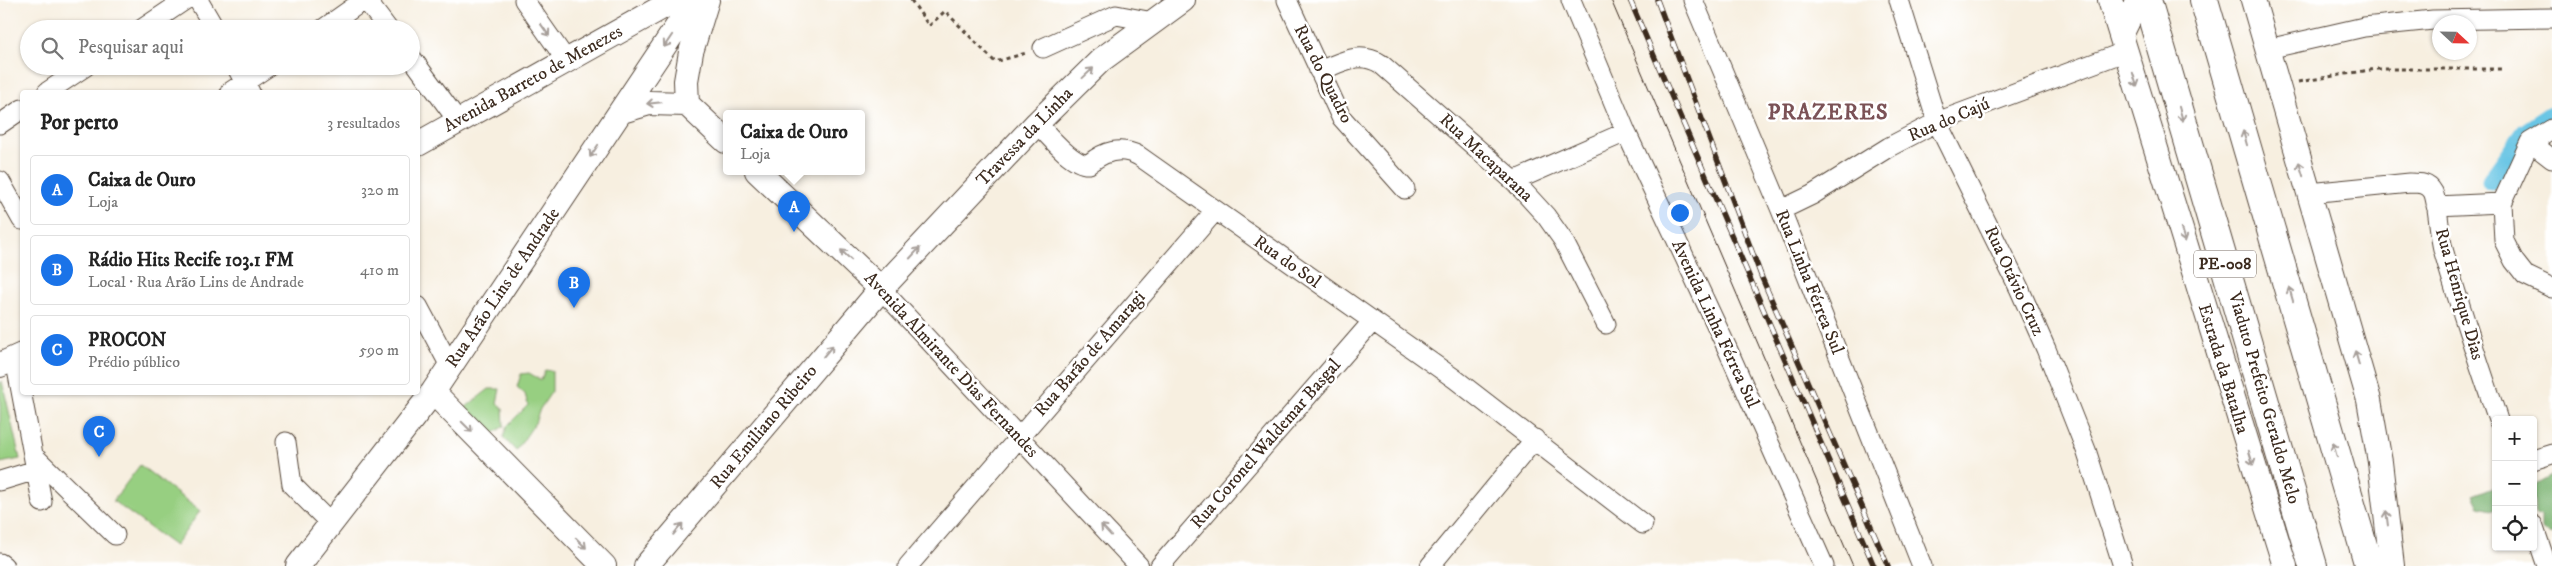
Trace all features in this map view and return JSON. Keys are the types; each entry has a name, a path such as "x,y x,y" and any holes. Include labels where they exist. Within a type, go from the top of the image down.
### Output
{"highway":[{"name":"Viaduto Prefeito Geraldo Melo","path":"2147,0 2313,566"},
{"name":"PE-008","path":"2204,0 2369,566"}],"main road":[{"name":"Avenida Barreto de Menezes","path":"420,143 674,0"},
{"name":"Rua Arão Lins de Andrade","path":"298,566 433,392 695,0"},
{"path":"687,104 686,81 691,52 707,0"},
{"name":"Travessa da Linha","path":"881,288 1037,123 1101,60 1183,0"},
{"name":"Estrada da Batalha","path":"2110,0 2284,566"},
{"path":"2124,43 2138,0"},
{"path":"2253,0 2369,400 2380,462 2392,566"},
{"path":"622,111 649,103 687,104 723,138"},
{"name":"Avenida Almirante Dias Fernandes","path":"761,175 881,288"},
{"name":"Rua Emiliano Ribeiro","path":"646,566 881,288"},
{"path":"433,392 604,566"}],"street":[{"path":"155,20 184,0"},
{"path":"198,0 210,20"},
{"path":"336,20 365,0 381,20"},
{"path":"524,0 566,60"},
{"name":"Rua do Quadro","path":"1287,0 1341,117 1405,188"},
{"name":"Avenida Linha Férrea Sul","path":"1571,0 1626,132 1731,357 1824,566"},
{"name":"Rua Linha Férrea Sul","path":"1693,0 1780,210 1922,566"},
{"name":"Rua Otávio Cruz","path":"1900,0 1937,122 2019,288 2046,348 2086,450 2122,566"},
{"path":"1043,48 1116,16 1153,22"},
{"path":"2268,49 2364,28 2432,20 2552,18"},
{"name":"Rua do Cajú","path":"1780,210 1812,195 1889,147 1937,122 2124,43"},
{"name":"Rua Macaparana","path":"1319,71 1359,57 1366,56 1376,61 1514,181 1546,216 1563,240 1606,324"},
{"path":"420,69 458,121"},
{"path":"50,90 72,75"},
{"path":"240,83 254,75"},
{"path":"0,124 20,110"},
{"name":"Rua do Sol","path":"1037,123 1077,162 1089,164 1104,152 1134,153 1535,439 1643,524"},
{"path":"2552,129 2530,142 2502,204 2504,241 2514,261 2525,275 2552,288"},
{"path":"1514,181 1626,132"},
{"path":"2530,142 2552,159"},
{"path":"0,181 20,209"},
{"name":"Rua Henrique Dias","path":"2308,193 2410,183 2422,183 2429,186 2434,195 2439,234 2453,285 2497,416"},
{"path":"2436,206 2502,204"},
{"name":"Rua Barão de Amaragi","path":"908,566 1215,211"},
{"name":"Avenida Almirante Dias Fernandes","path":"881,288 1139,566"},
{"path":"420,310 450,366"},
{"name":"Rua Coronel Waldemar Basgal","path":"1160,566 1372,322"},
{"path":"12,360 42,502"},
{"path":"1430,566 1535,439"},
{"path":"286,442 292,485 331,524"},
{"path":"2537,459 2552,454"},
{"path":"0,481 35,463"},
{"path":"35,463 115,535"},
{"path":"2537,537 2547,566"},
{"path":"0,562 4,566"}],"path":[{"path":"911,0 929,26 945,11 995,62 1043,48"},
{"path":"2277,85 2376,69 2504,69"}],"green space":[{"path":"545,370 552,371 552,391 540,409 535,423 516,451 503,437 507,426 528,405 525,394 517,387 521,374 529,373 541,380"},
{"path":"2,381 20,459 0,463 0,382"},
{"path":"489,389 500,389 497,403 503,408 504,426 488,437 462,417 466,407"},
{"path":"140,465 200,511 175,546 113,501"},
{"path":"2552,475 2552,534 2550,535 2541,530 2541,516 2537,515 2537,484"},
{"path":"2492,488 2492,510 2479,507 2473,495"}],"waterway":[{"path":"2491,181 2525,133 2552,115"}],"tram line":[{"path":"1611,0 1853,566"}],"railway":[{"path":"1630,0 1874,566"},
{"path":"1657,0 1762,278 1888,566"}],"place":[{"name":"Caixa de Ouro","path":"794,232"},
{"name":"Rádio Hits Recife 103.1 FM","path":"574,308"},
{"name":"PROCON","path":"99,457"}],"district":[{"name":"PRAZERES","path":"1828,112"}]}
